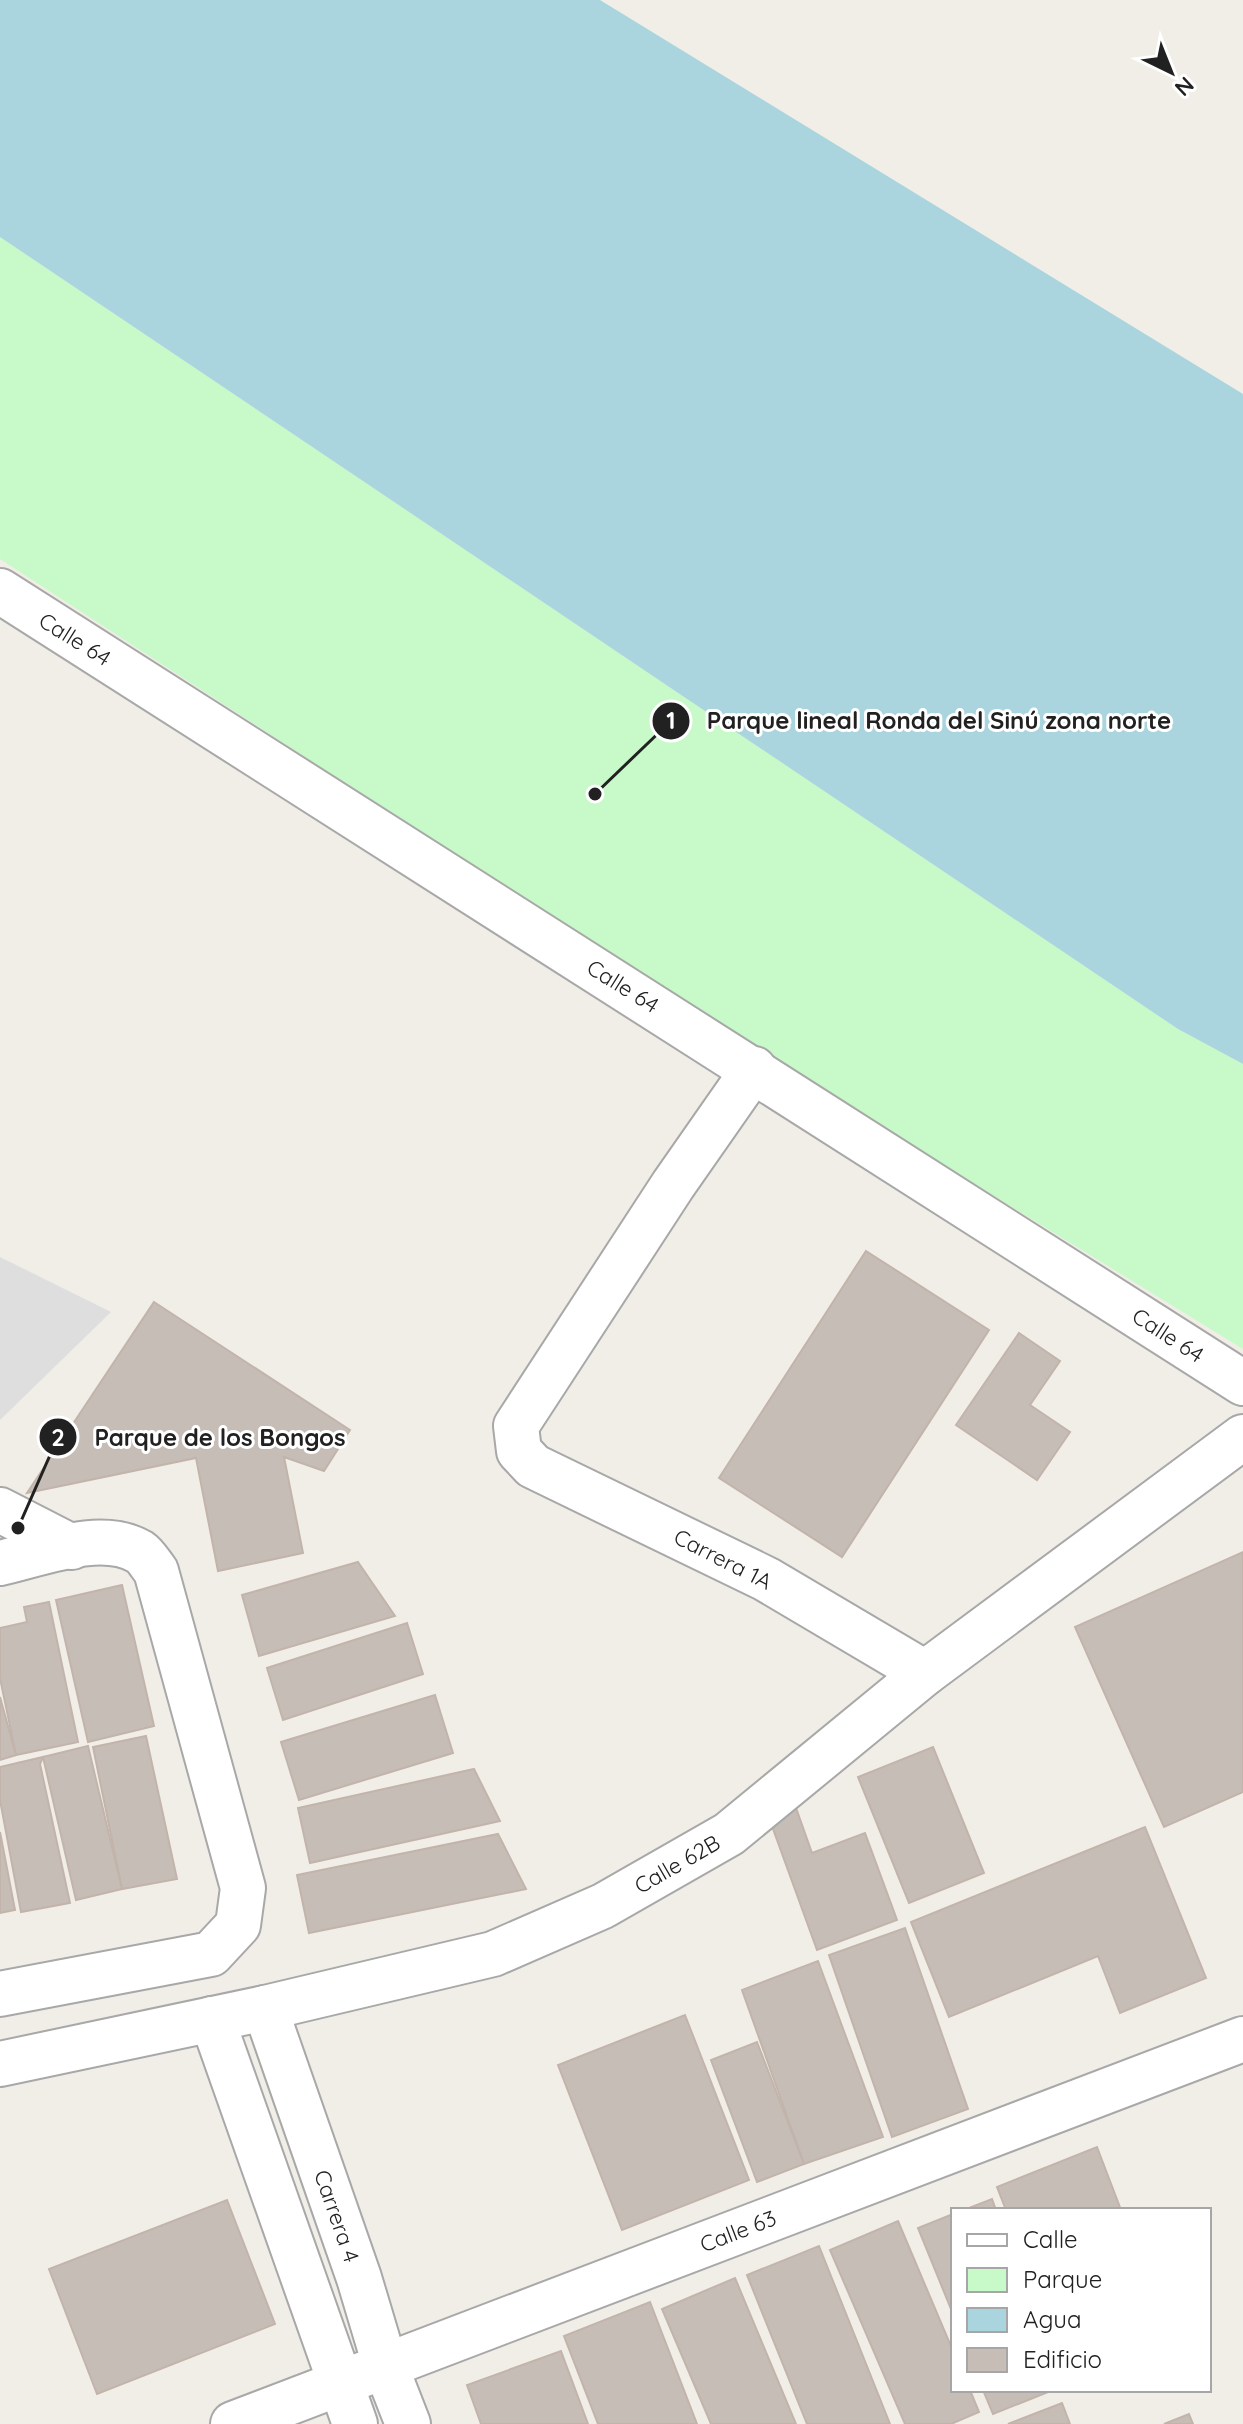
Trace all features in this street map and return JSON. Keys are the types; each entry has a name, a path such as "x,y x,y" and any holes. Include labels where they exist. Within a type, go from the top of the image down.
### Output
{"street":[{"name":"Calle 64","path":"0,591 1243,1383"},
{"name":"Carrera 1A","path":"754,1069 673,1185 516,1426 519,1451 533,1466 766,1579 925,1673"},
{"name":"Calle 62B","path":"0,2064 265,2008 493,1954 603,1906 729,1834 925,1673 1243,1437"},
{"path":"0,1510 72,1547"},
{"path":"0,1563 72,1547 114,1542 142,1553 156,1571 243,1888 238,1925 211,1954 0,1994"},
{"name":"Carrera 4","path":"265,2008 359,2278 385,2365 408,2424"},
{"path":"212,2019 355,2424"},
{"name":"Calle 63","path":"233,2424 1243,2039"}],"shaded area":[{"path":"0,1257 111,1312 0,1420"}],"green space":[{"path":"0,237 1178,1029 1243,1064 1243,1349 745,1043 0,559"}],"water":[{"path":"0,0 600,0 1243,394 1243,1064 1178,1029 0,237"}],"building":[{"path":"866,1251 989,1330 842,1557 719,1478"},
{"path":"154,1302 350,1430 324,1471 284,1457 303,1553 218,1571 196,1458 27,1493"},
{"path":"1019,1333 1060,1361 1030,1405 1070,1432 1037,1480 956,1425"},
{"path":"1243,1552 1243,1792 1164,1827 1075,1627"},
{"path":"358,1562 395,1616 259,1656 242,1595"},
{"path":"122,1585 154,1726 88,1742 56,1600"},
{"path":"49,1602 78,1742 16,1755 0,1678 0,1628 27,1622 24,1607"},
{"path":"407,1623 423,1674 283,1720 267,1668"},
{"path":"435,1695 453,1753 299,1800 281,1742"},
{"path":"0,1697 16,1755 0,1760"},
{"path":"146,1736 177,1879 122,1889 93,1747"},
{"path":"88,1746 122,1889 76,1900 43,1757"},
{"path":"933,1747 984,1873 909,1903 858,1777"},
{"path":"43,1757 40,1764 70,1903 21,1912 0,1800 0,1767"},
{"path":"474,1769 500,1821 310,1863 298,1808"},
{"path":"795,1805 812,1853 865,1833 897,1920 817,1950 768,1815"},
{"path":"1145,1827 1206,1978 1120,2013 1098,1956 949,2017 911,1922"},
{"path":"0,1832 15,1910 0,1913"},
{"path":"498,1834 526,1889 309,1933 297,1875"},
{"path":"905,1928 968,2109 892,2137 829,1955"},
{"path":"818,1961 883,2137 804,2164 742,1990"},
{"path":"685,2015 749,2180 622,2230 558,2065"},
{"path":"757,2042 804,2164 757,2182 711,2060"},
{"path":"1097,2147 1120,2208 1005,2208 997,2187"},
{"path":"992,2199 995,2208 969,2208"},
{"path":"227,2200 275,2324 97,2394 49,2269"},
{"path":"951,2215 951,2309 918,2228"},
{"path":"898,2221 951,2346 951,2392 971,2392 979,2412 951,2424 905,2424 830,2250"},
{"path":"819,2246 890,2424 807,2424 747,2275"},
{"path":"735,2278 796,2424 711,2424 662,2309"},
{"path":"650,2302 697,2424 598,2424 564,2336"},
{"path":"561,2351 588,2424 481,2424 467,2385"},
{"path":"984,2392 1048,2392 993,2414"},
{"path":"1062,2403 1070,2424 1008,2424"},
{"path":"1189,2414 1193,2424 1164,2424"}],"place":[{"name":"Parque lineal Ronda del Sinú zona norte","path":"595,794"},
{"name":"Parque de los Bongos","path":"18,1528"}]}
